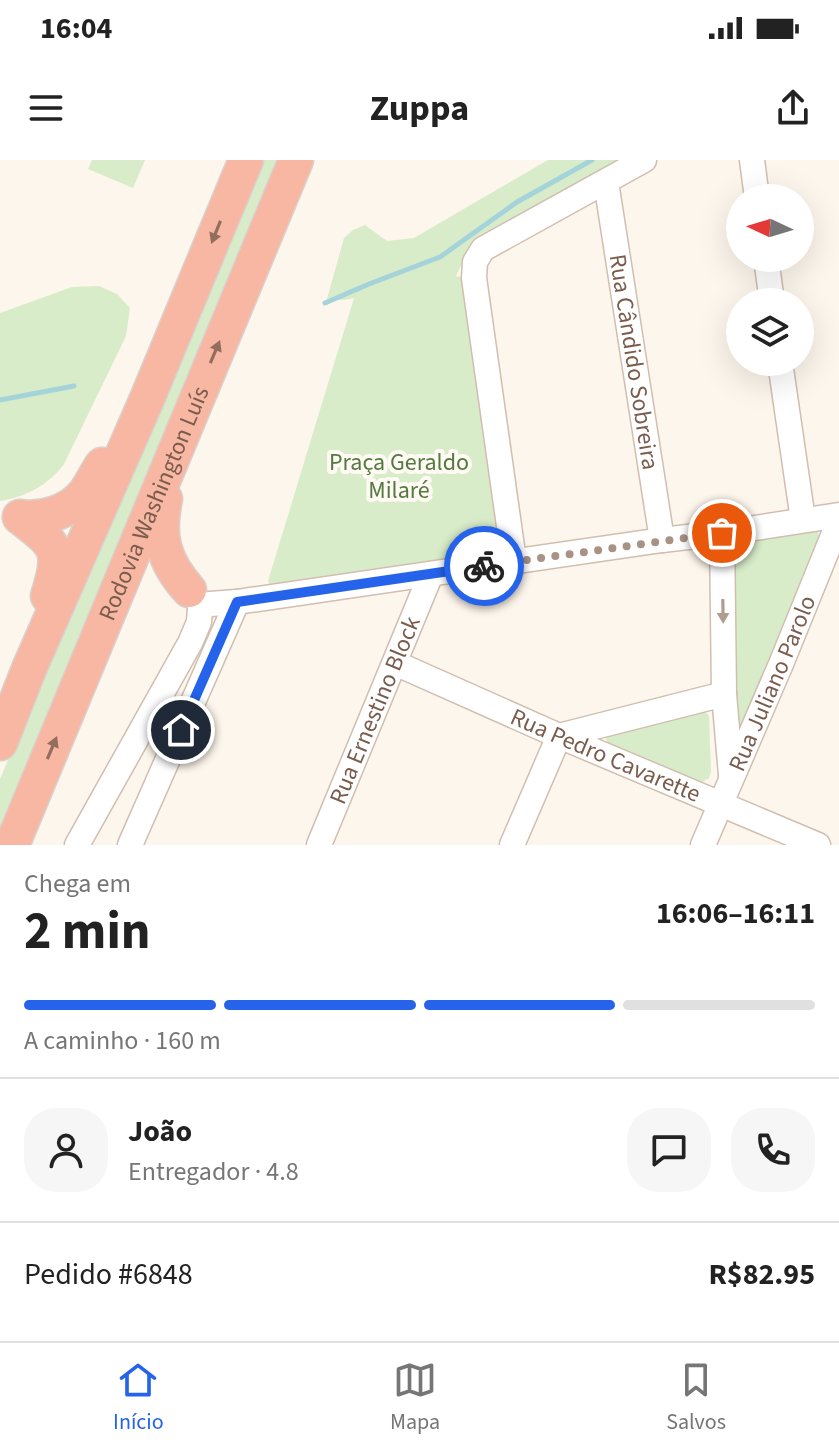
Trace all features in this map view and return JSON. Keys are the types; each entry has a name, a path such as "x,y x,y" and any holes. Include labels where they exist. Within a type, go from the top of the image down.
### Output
{"highway":[{"name":"Rodovia Washington Luís","path":"0,743 246,160"},
{"name":"Rodovia Washington Luís","path":"17,833 296,160"},
{"path":"10,519 37,519 52,515 75,502 85,493 147,399"},
{"path":"194,403 161,520 168,562 194,599"},
{"path":"10,519 44,536 54,547 57,562 38,621 29,669"},
{"path":"78,687 117,608 131,588 142,583 166,582 194,599"}],"street":[{"path":"514,561 474,278 475,262 483,249 644,160"},
{"path":"752,160 755,184"},
{"name":"Rua Cândido Sobreira","path":"606,182 662,540"},
{"path":"782,376 803,520"},
{"path":"77,845 190,643 199,622 194,599 210,604 237,602 803,520 839,518"},
{"name":"Rua Juliano Parolo","path":"703,845 781,664 839,518"},
{"path":"722,533 724,694 731,777"},
{"name":"Rua Ernestino Block","path":"319,845 431,574"},
{"path":"130,845 237,602"},
{"name":"Rua Pedro Cavarette","path":"395,663 818,845"},
{"path":"512,845 559,736 724,694"}],"green space":[{"path":"92,160 145,160 133,188 88,169"},
{"path":"257,160 286,160 0,845 0,779"},
{"name":"Praça Geraldo Milaré","path":"548,160 625,160 468,251 456,276 464,278 502,544 497,555 271,587 268,581 354,298 327,299 344,238 365,225 387,241 414,238"},
{"path":"99,286 117,294 130,308 126,336 64,464 36,489 0,501 0,313 72,287"},
{"path":"814,529 818,531 820,542 743,735 733,735 732,541"},
{"path":"699,710 709,716 711,772 709,778 702,782 609,746 605,736"}],"waterway":[{"path":"325,303 440,257 517,202 592,160"},
{"path":"0,400 74,386"}],"way so far":[{"path":"484,566 722,533"}],"route":[{"path":"181,730 237,602 484,566"}]}
